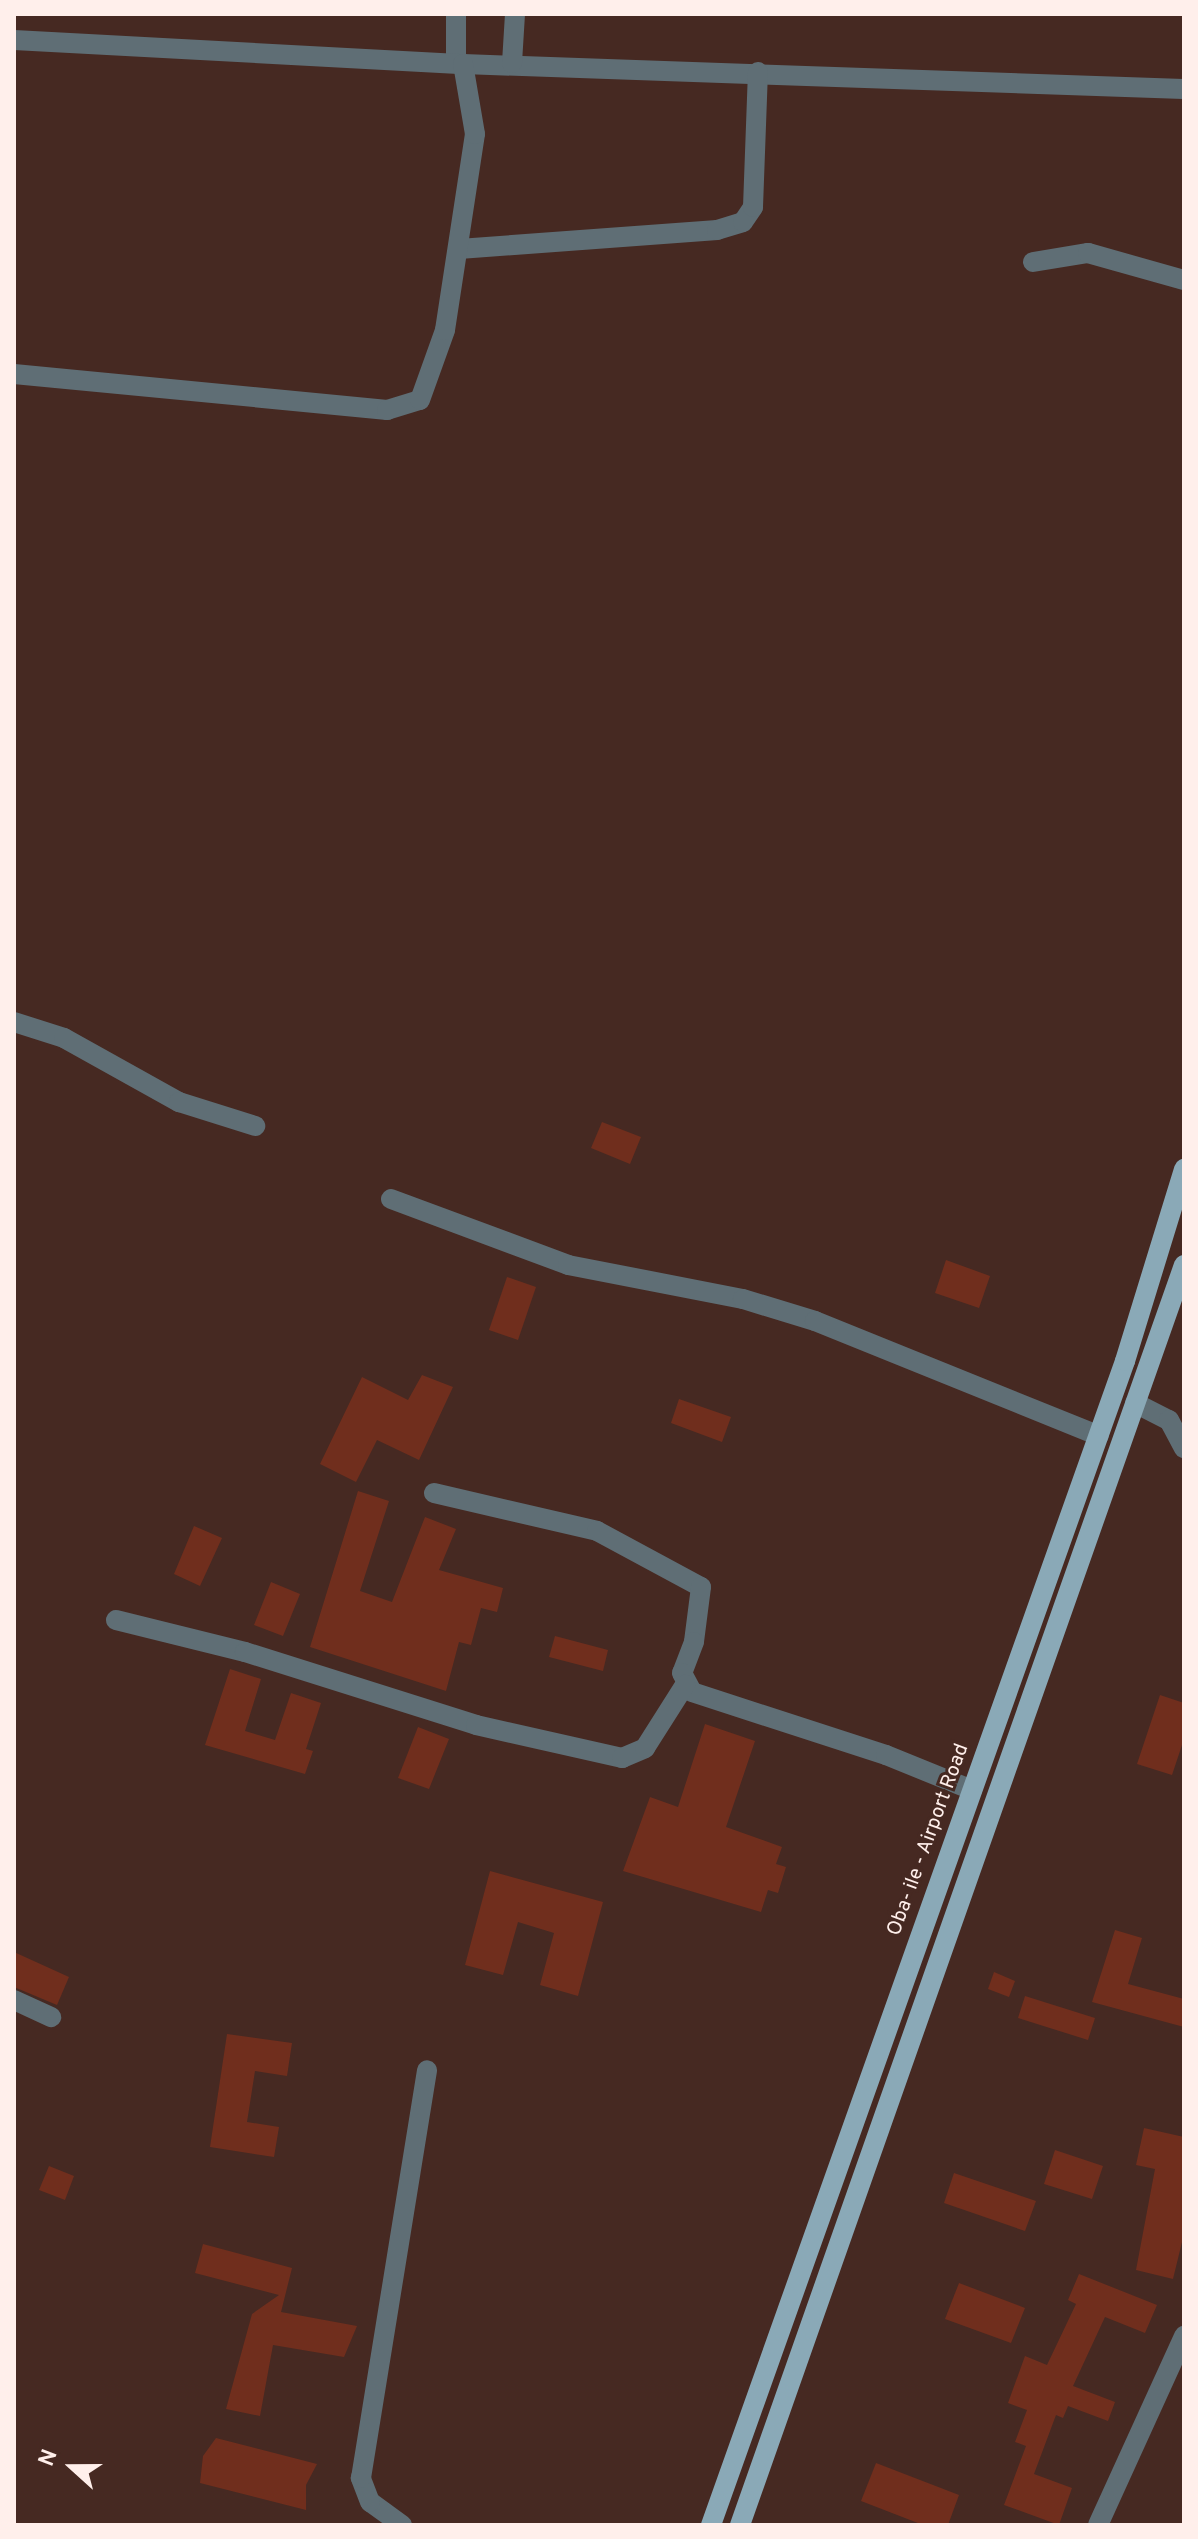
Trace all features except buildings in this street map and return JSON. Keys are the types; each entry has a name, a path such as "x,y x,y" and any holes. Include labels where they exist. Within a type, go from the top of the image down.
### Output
{"main road":[{"name":"Oba- ile - Airport Road","path":"711,2525 1157,1270 1184,1169"},
{"path":"740,2525 1184,1265"},
{"path":"871,2073 897,2079"}],"street":[{"path":"14,374 387,410 408,408 426,390 438,358 459,249 475,134 460,64 456,14"},
{"path":"512,63 515,14"},
{"path":"14,40 460,64 512,63 1184,89"},
{"path":"459,249 717,230 743,222 753,207 758,72"},
{"path":"1033,262 1088,253 1184,280"},
{"path":"14,1022 64,1038 179,1102 255,1126"},
{"path":"391,1199 568,1265 743,1299 815,1321 1099,1436"},
{"path":"1135,1403 1169,1420 1184,1448"},
{"path":"434,1493 597,1531 701,1587 694,1642 682,1673 685,1685 692,1692 886,1755 972,1790"},
{"path":"116,1620 245,1652 476,1725 622,1758 645,1748 685,1685"},
{"path":"14,2000 51,2017"},
{"path":"402,2525 370,2502 361,2478 427,2070"},
{"path":"1098,2525 1184,2336"}]}
